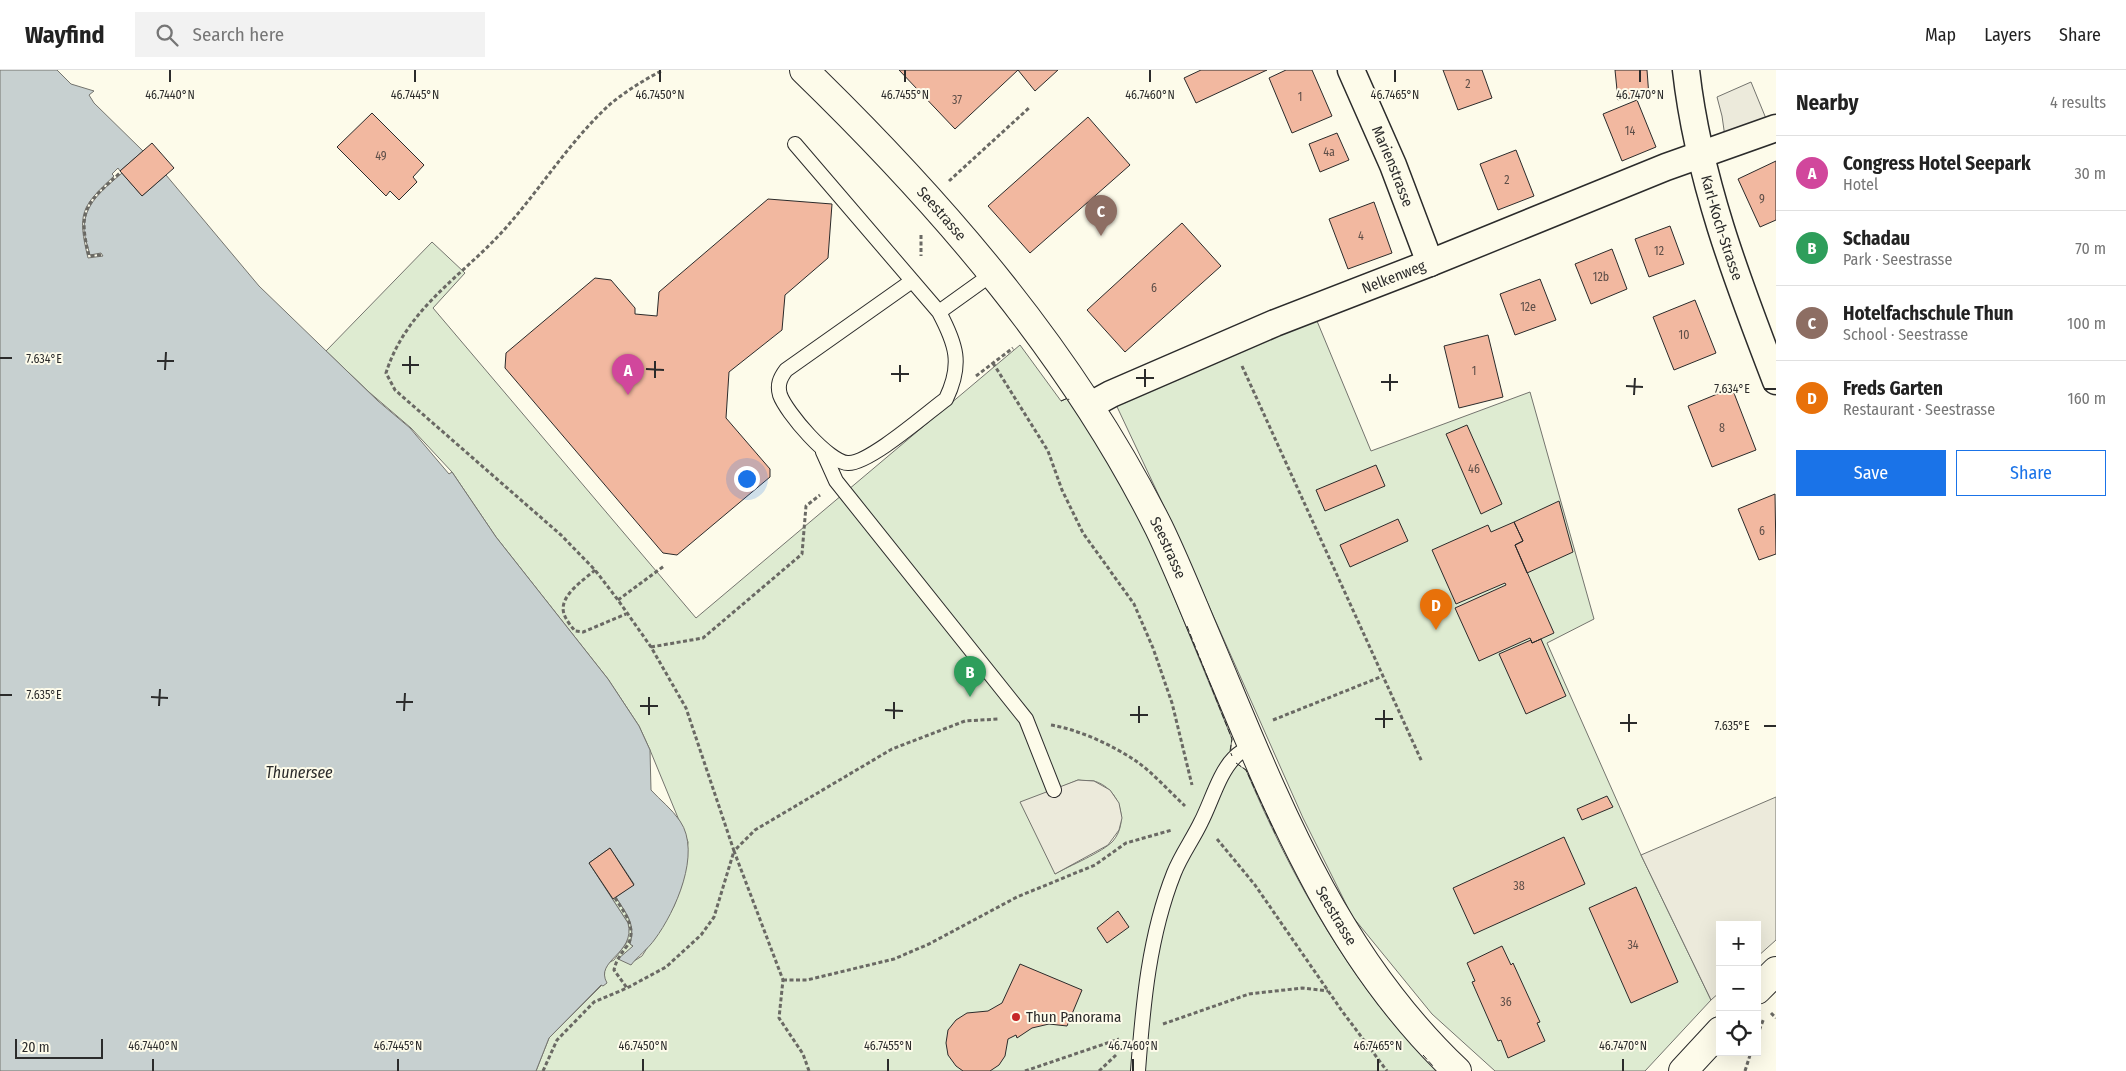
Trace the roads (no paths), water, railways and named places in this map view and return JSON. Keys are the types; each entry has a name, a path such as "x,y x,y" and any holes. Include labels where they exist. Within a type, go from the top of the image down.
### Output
{"street":[{"name":"Seestrasse","path":"804,70 894,159 929,199 1036,329 1090,406 1159,528 1297,846 1317,885 1361,958 1409,1020 1457,1071"},
{"name":"Marienstrasse","path":"1351,70 1392,166 1430,263"},
{"name":"Karl-Koch-Strasse","path":"1686,70 1701,156 1719,225 1776,381"},
{"path":"1701,156 1776,128"},
{"name":"Nelkenweg","path":"1090,406 1111,394 1275,323 1430,263 1666,167 1701,156"},
{"path":"1762,999 1776,971"},
{"path":"1683,1071 1716,1035"}],"lane":[{"path":"795,144 939,312 953,339 955,359 952,385 946,399 867,458 848,463 835,460 823,451 784,404 780,394 780,378 786,370 912,281"},
{"path":"939,312 992,274"},
{"path":"823,451 836,481 1026,719 1054,790"},
{"path":"1138,1071 1140,1032 1146,983 1160,918 1174,872 1202,822 1212,793 1233,758 1253,744"}],"water":[{"name":"Thunersee","path":"0,70 57,70 71,84 94,91 89,95 94,103 143,151 120,171 118,168 112,174 114,176 88,204 84,212 83,231 88,258 103,256 101,253 90,255 84,231 87,213 102,191 122,173 142,196 166,175 259,286 378,401 410,428 449,474 452,472 496,537 608,679 639,726 650,750 651,790 677,817 686,834 688,849 687,865 683,882 678,898 663,927 652,943 631,965 618,959 633,946 630,944 632,937 631,924 616,897 634,884 610,848 589,863 628,923 629,934 621,950 606,968 604,975 607,983 603,986 601,985 549,1038 536,1071 0,1071"}],"place":[{"name":"Hotelfachschule Thun","path":"1101,236"},
{"name":"Congress Hotel Seepark","path":"628,395"},
{"name":"Freds Garten","path":"1436,630"},
{"name":"Schadau","path":"970,697"},
{"name":"Thun Panorama","path":"1016,1017"}]}
